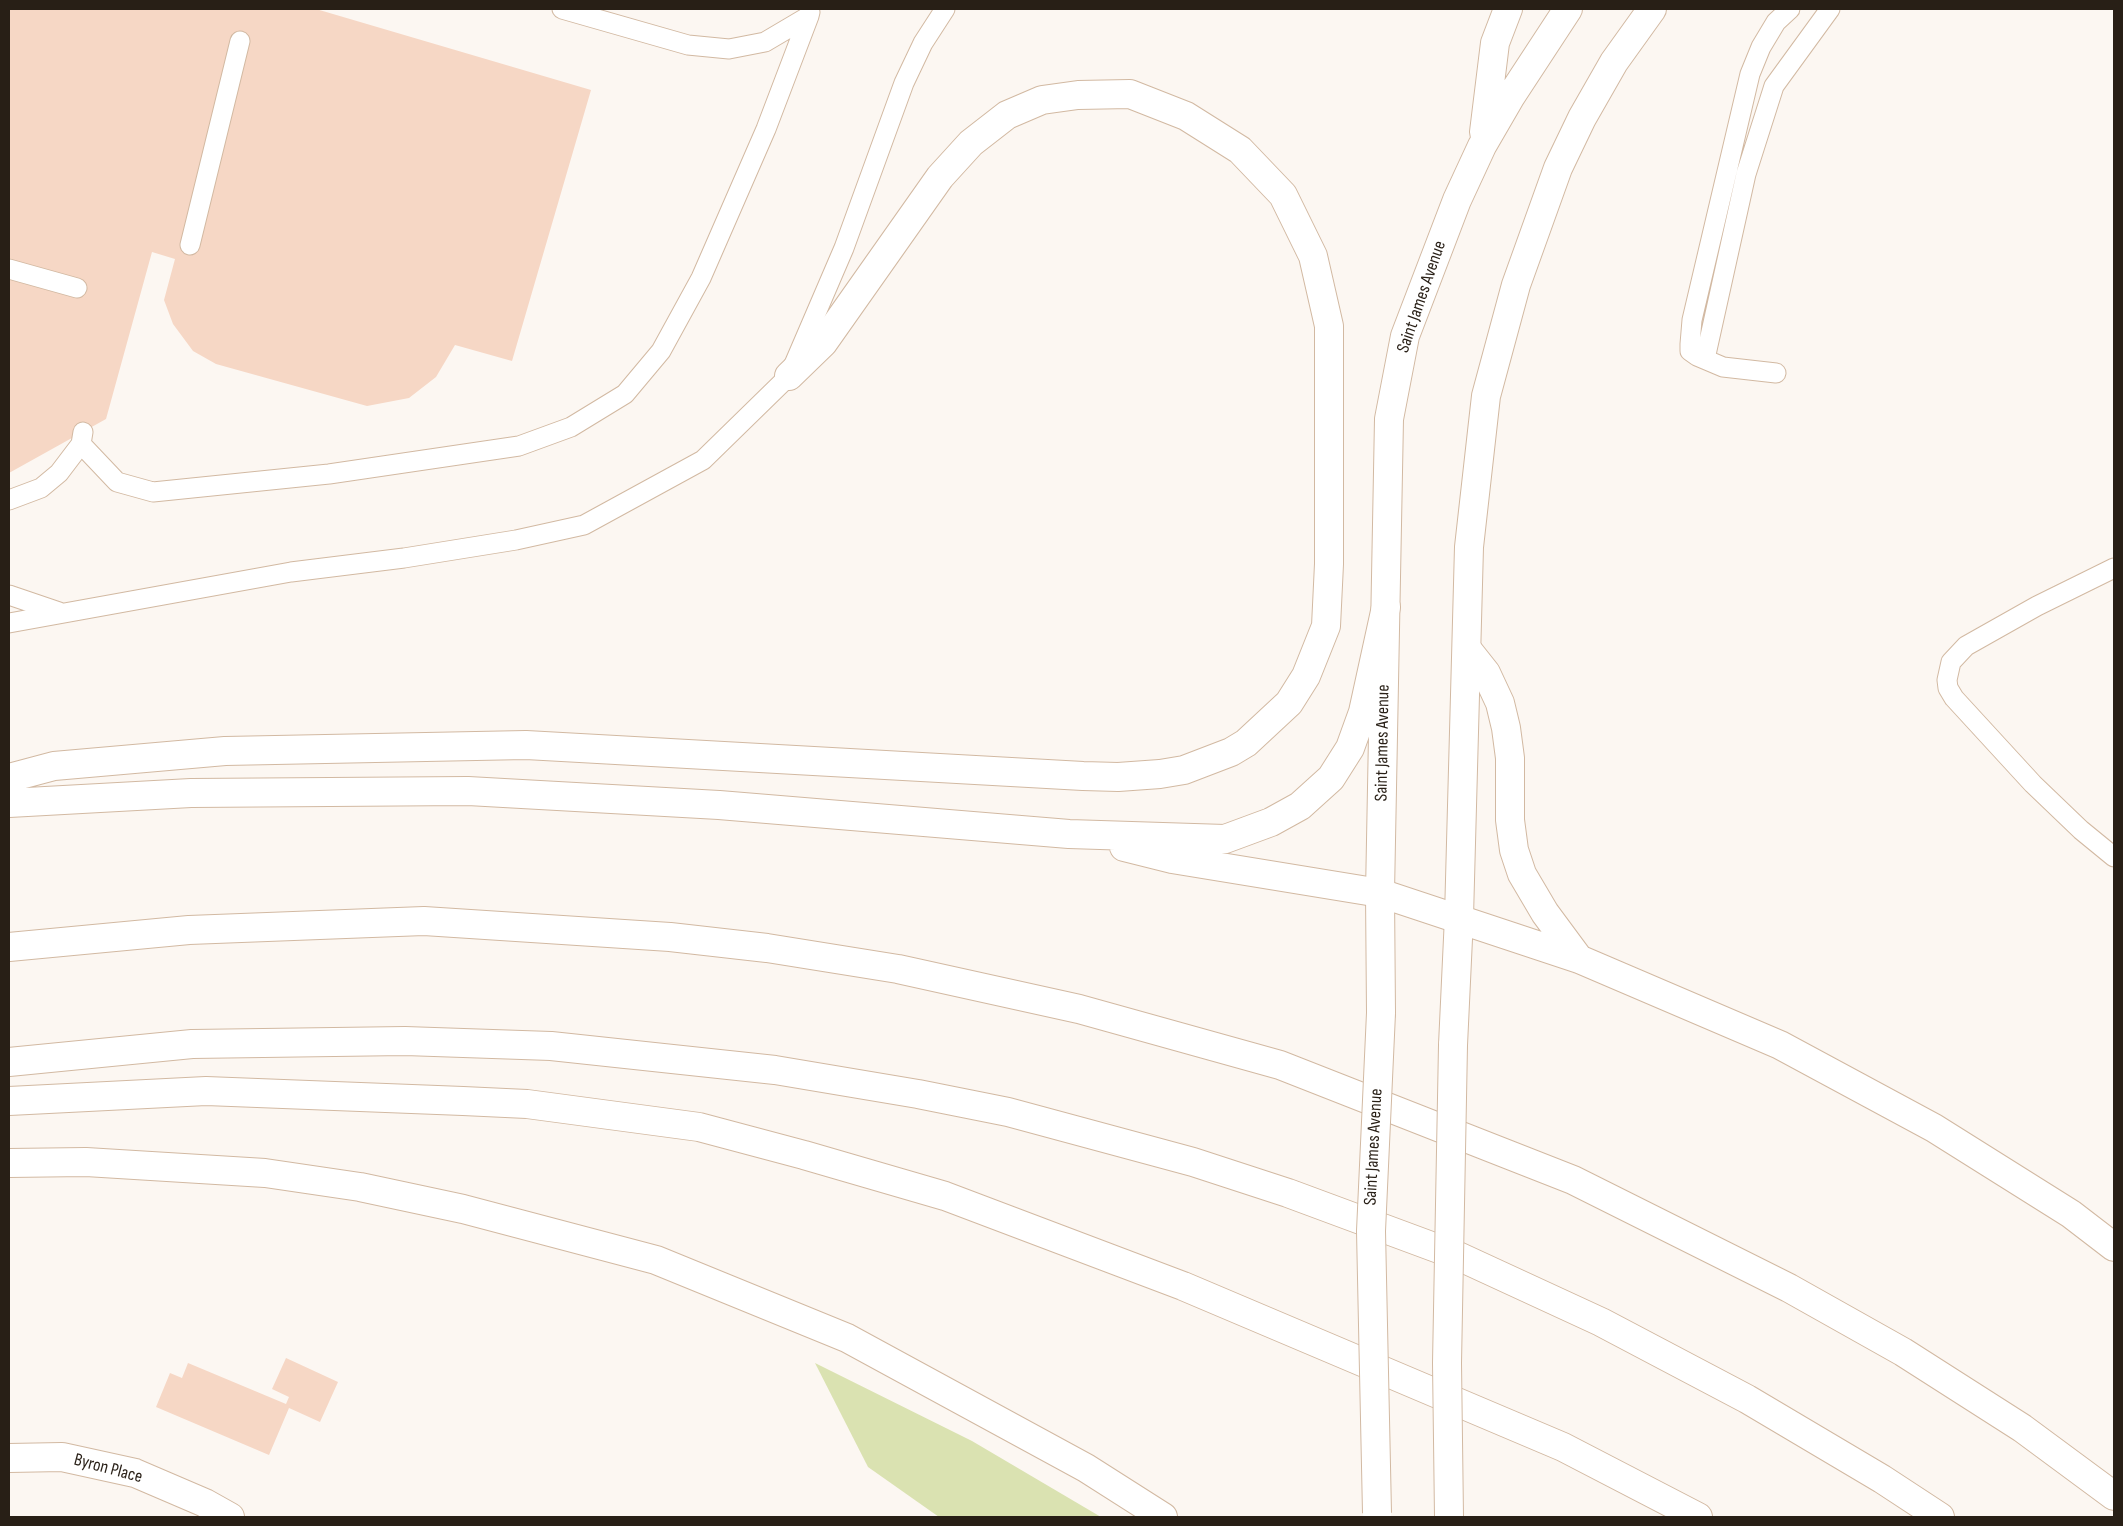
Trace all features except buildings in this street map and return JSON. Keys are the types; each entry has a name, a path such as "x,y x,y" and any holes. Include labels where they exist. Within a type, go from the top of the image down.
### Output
{"main road":[{"path":"1482,146 1495,43 1508,9"},
{"name":"Saint James Avenue","path":"1377,1515 1371,1231 1380,1013 1380,893 1389,419 1406,336 1457,200 1482,146 1516,88 1568,9"},
{"path":"1449,1517 1447,1363 1453,1045 1459,918 1468,547 1486,396 1516,285 1558,168 1582,118 1614,62 1651,10"},
{"path":"9,778 54,766 224,751 526,745 1083,776 1118,777 1160,774 1184,770 1231,752 1246,743 1289,703 1306,676 1326,626 1329,564 1329,326 1313,256 1283,195 1240,150 1186,116 1130,94 1078,95 1042,100 1006,114 970,143 940,177 823,344 789,376"},
{"path":"9,803 191,793 468,791 719,805 1069,834 1226,838 1271,822 1300,806 1331,778 1350,748 1363,712 1386,607"},
{"path":"1467,649 1486,673 1500,703 1510,758 1510,820 1514,850 1522,874 1545,913 1579,959"},
{"path":"1069,834 1172,859 1380,893 1579,959 1780,1045 1934,1128 2071,1214 2114,1247"},
{"path":"9,947 189,930 424,921 670,937 767,948 898,968 1079,1009 1280,1065 1573,1180 1789,1288 1903,1352 2022,1428 2114,1496"},
{"path":"9,1062 192,1044 405,1041 551,1046 775,1070 918,1094 1008,1112 1201,1165 1288,1193 1458,1256 1602,1322 1748,1399 1882,1479 1940,1517"},
{"path":"9,1101 206,1091 527,1104 699,1127 945,1196 1183,1286 1563,1447 1698,1517"},
{"path":"9,1163 86,1162 265,1172 360,1187 463,1209 656,1260 847,1338 1086,1468 1163,1517"},
{"name":"Byron Place","path":"9,1458 62,1457 135,1473 205,1503 230,1517"}],"lane":[{"path":"9,622 291,572 404,558 516,540 584,525 703,460 789,376 844,248 904,83 924,43 945,9"},
{"path":"1776,373 1723,367 1690,351 1692,320 1750,74 1761,47 1776,22 1790,9"},
{"path":"1705,359 1746,174 1774,86 1830,9"},
{"path":"569,10 688,45 730,49 765,42 810,12"},
{"path":"9,500 41,488 60,473 82,438 117,482 153,492 329,474 510,448 571,427 625,394 661,351 702,278 766,129 810,12"},
{"path":"190,245 240,41"},
{"path":"9,269 77,288"},
{"path":"2114,568 2036,606 1966,646 1951,662 1947,680 1948,688 1954,698 2033,784 2081,830 2114,857"},
{"path":"9,595 60,612"}],"green space":[{"path":"815,1363 972,1441 1101,1517 939,1517 868,1467"}]}
